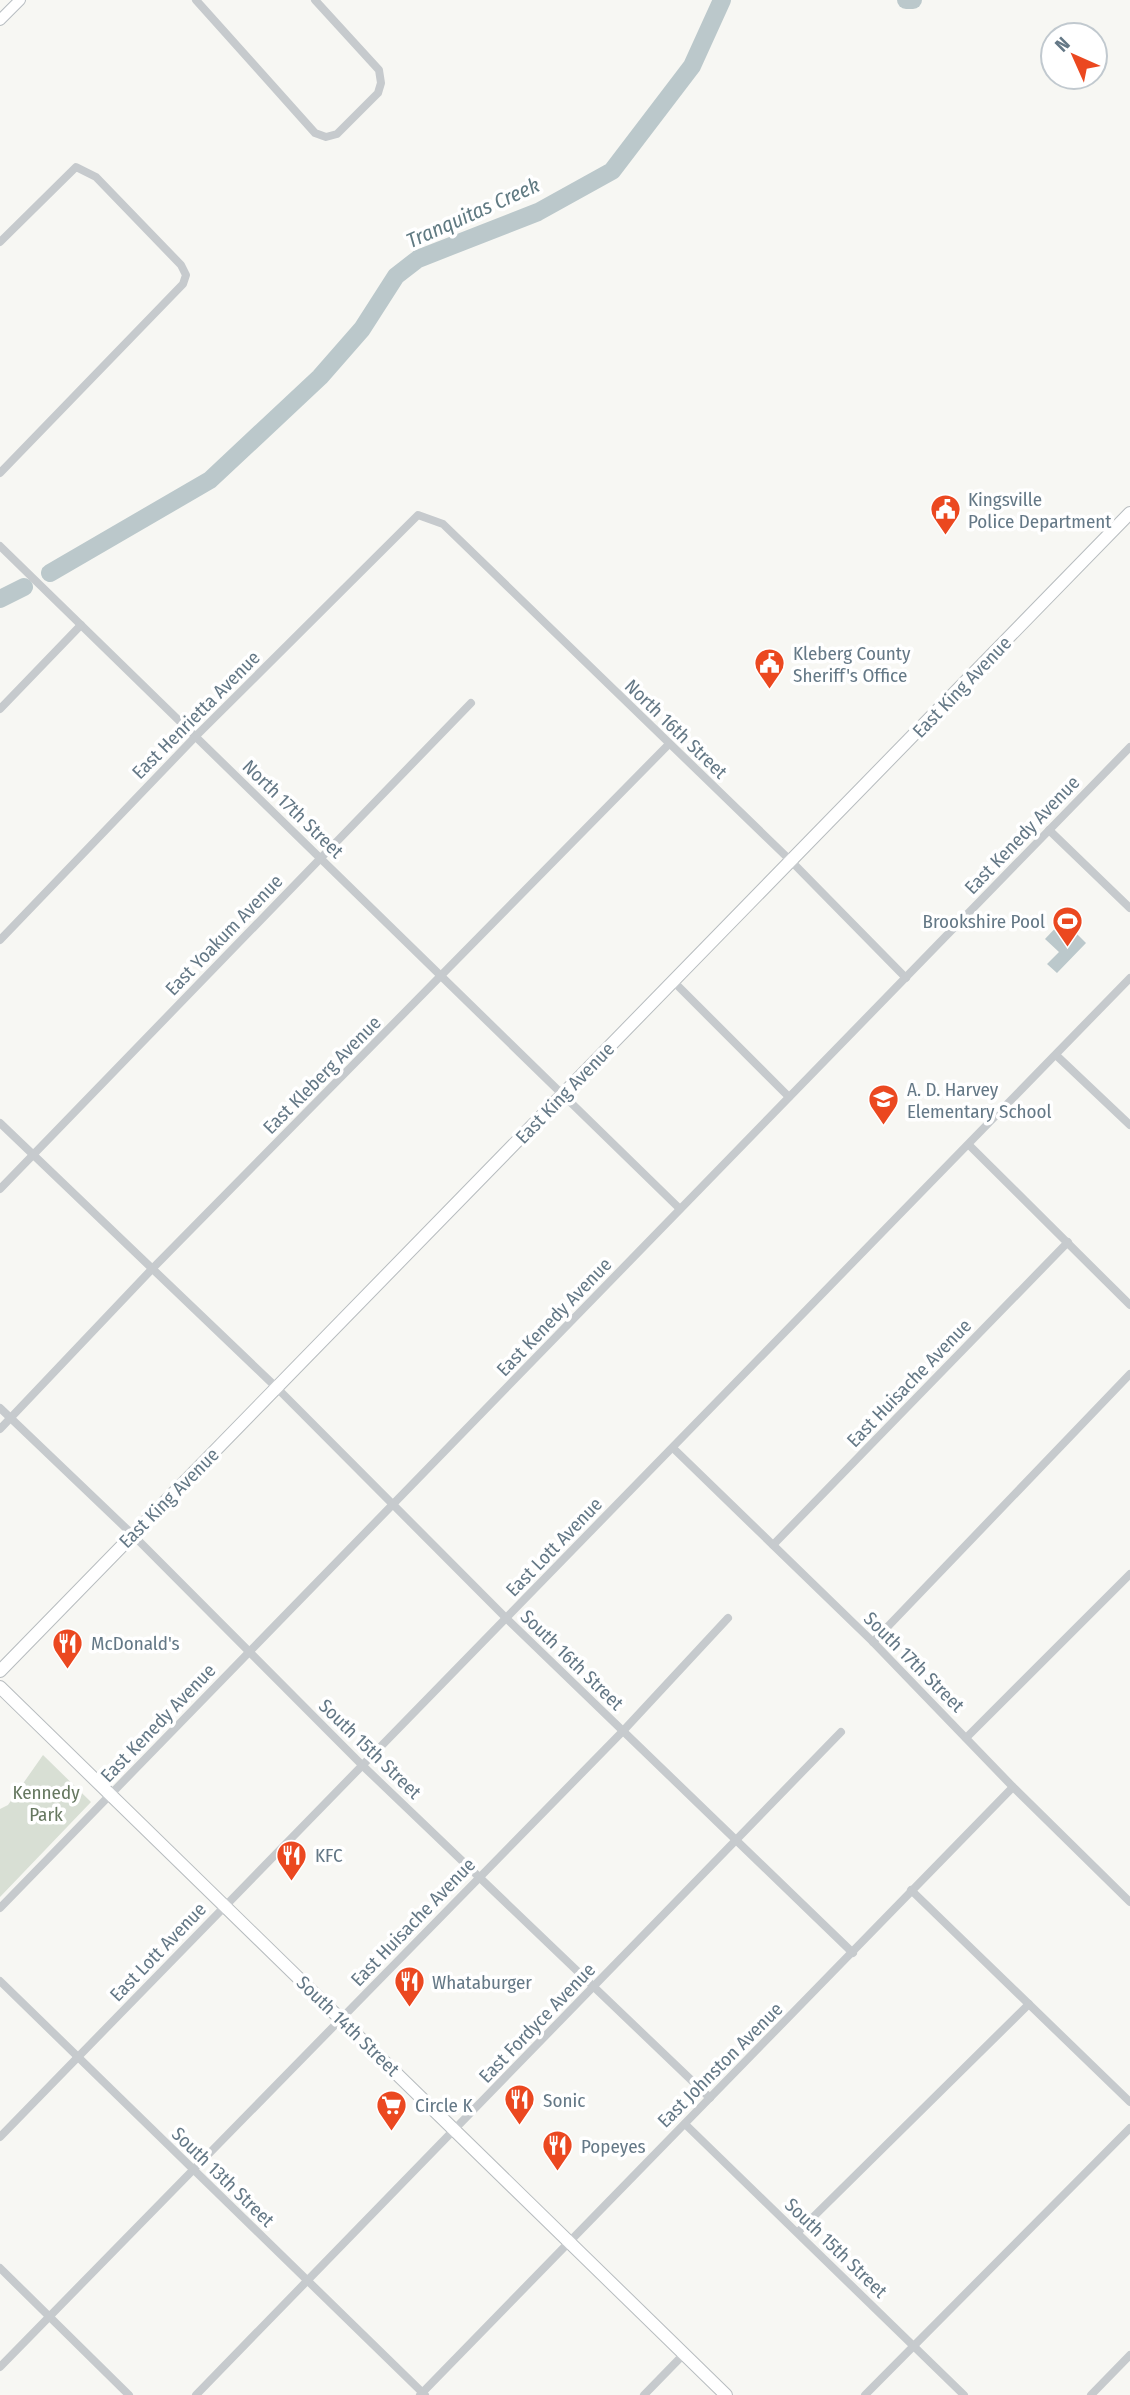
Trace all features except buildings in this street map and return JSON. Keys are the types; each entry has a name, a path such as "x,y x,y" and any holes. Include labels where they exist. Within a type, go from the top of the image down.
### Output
{"main road":[{"name":"East King Avenue","path":"0,1671 1130,513"},
{"name":"South 14th Street","path":"0,1687 726,2395"}],"street":[{"path":"0,20 20,0"},
{"path":"196,0 315,133 326,137 337,134 378,93 381,83 379,70 315,0"},
{"path":"0,242 76,167 96,177 181,265 186,275 183,284 0,472"},
{"name":"North 16th Street","path":"418,514 443,524 792,862 906,978"},
{"name":"East Henrietta Avenue","path":"0,940 196,736 418,514"},
{"name":"North 17th Street","path":"0,546 563,1095"},
{"path":"0,709 81,625"},
{"name":"East Yoakum Avenue","path":"0,1189 471,703"},
{"name":"East Kleberg Avenue","path":"0,1429 152,1269 669,744"},
{"name":"East Kenedy Avenue","path":"0,1908 1130,747"},
{"path":"1049,830 1130,908"},
{"name":"East Lott Avenue","path":"0,2137 1057,1056 1130,978"},
{"path":"674,982 789,1097"},
{"path":"1057,1056 1130,1125"},
{"path":"563,1095 680,1209"},
{"path":"0,1123 152,1269"},
{"path":"969,1145 1130,1305"},
{"name":"East Huisache Avenue","path":"773,1545 1068,1242"},
{"name":"South 16th Street","path":"152,1269 277,1388 506,1618 853,1953"},
{"path":"873,1642 1130,1374"},
{"name":"South 15th Street","path":"0,1408 132,1534 363,1766 710,2098"},
{"name":"South 17th Street","path":"673,1448 873,1642 1013,1787 1130,1902"},
{"path":"966,1738 1130,1574"},
{"name":"East Huisache Avenue","path":"0,2367 623,1731 728,1618"},
{"name":"East Fordyce Avenue","path":"196,2395 841,1732"},
{"name":"East Johnston Avenue","path":"423,2394 1013,1787"},
{"path":"911,1890 1130,2102"},
{"name":"South 13th Street","path":"0,1981 423,2394"},
{"path":"798,2232 1029,2004"},
{"name":"South 15th Street","path":"685,2124 964,2395"},
{"path":"865,2395 1130,2128"},
{"path":"0,2268 129,2395"},
{"path":"644,2395 684,2354"},
{"path":"1091,2395 1130,2356"}],"green space":[{"name":"Kennedy Park","path":"43,1755 91,1802 0,1897 0,1809 8,1805"}],"shaded area":[{"name":"Brookshire Pool","path":"1063,920 1086,943 1057,973 1047,964 1059,952 1045,939"}],"waterway":[{"name":"Tranquitas Creek","path":"50,573 210,480 320,377 362,329 396,276 418,259 538,212 612,171 692,66 722,0"},
{"name":"Tranquitas Creek","path":"906,0 913,0"},
{"name":"Tranquitas Creek","path":"0,599 24,587"}],"place":[{"name":"Kingsville Police Department","path":"945,537"},
{"name":"Kleberg County Sheriff's Office","path":"770,691"},
{"name":"Brookshire Pool","path":"1068,948"},
{"name":"A. D. Harvey Elementary School","path":"884,1127"},
{"name":"McDonald's","path":"68,1670"},
{"name":"KFC","path":"292,1882"},
{"name":"Whataburger","path":"409,2009"},
{"name":"Sonic","path":"520,2127"},
{"name":"Circle K","path":"392,2132"},
{"name":"Popeyes","path":"558,2173"}]}
